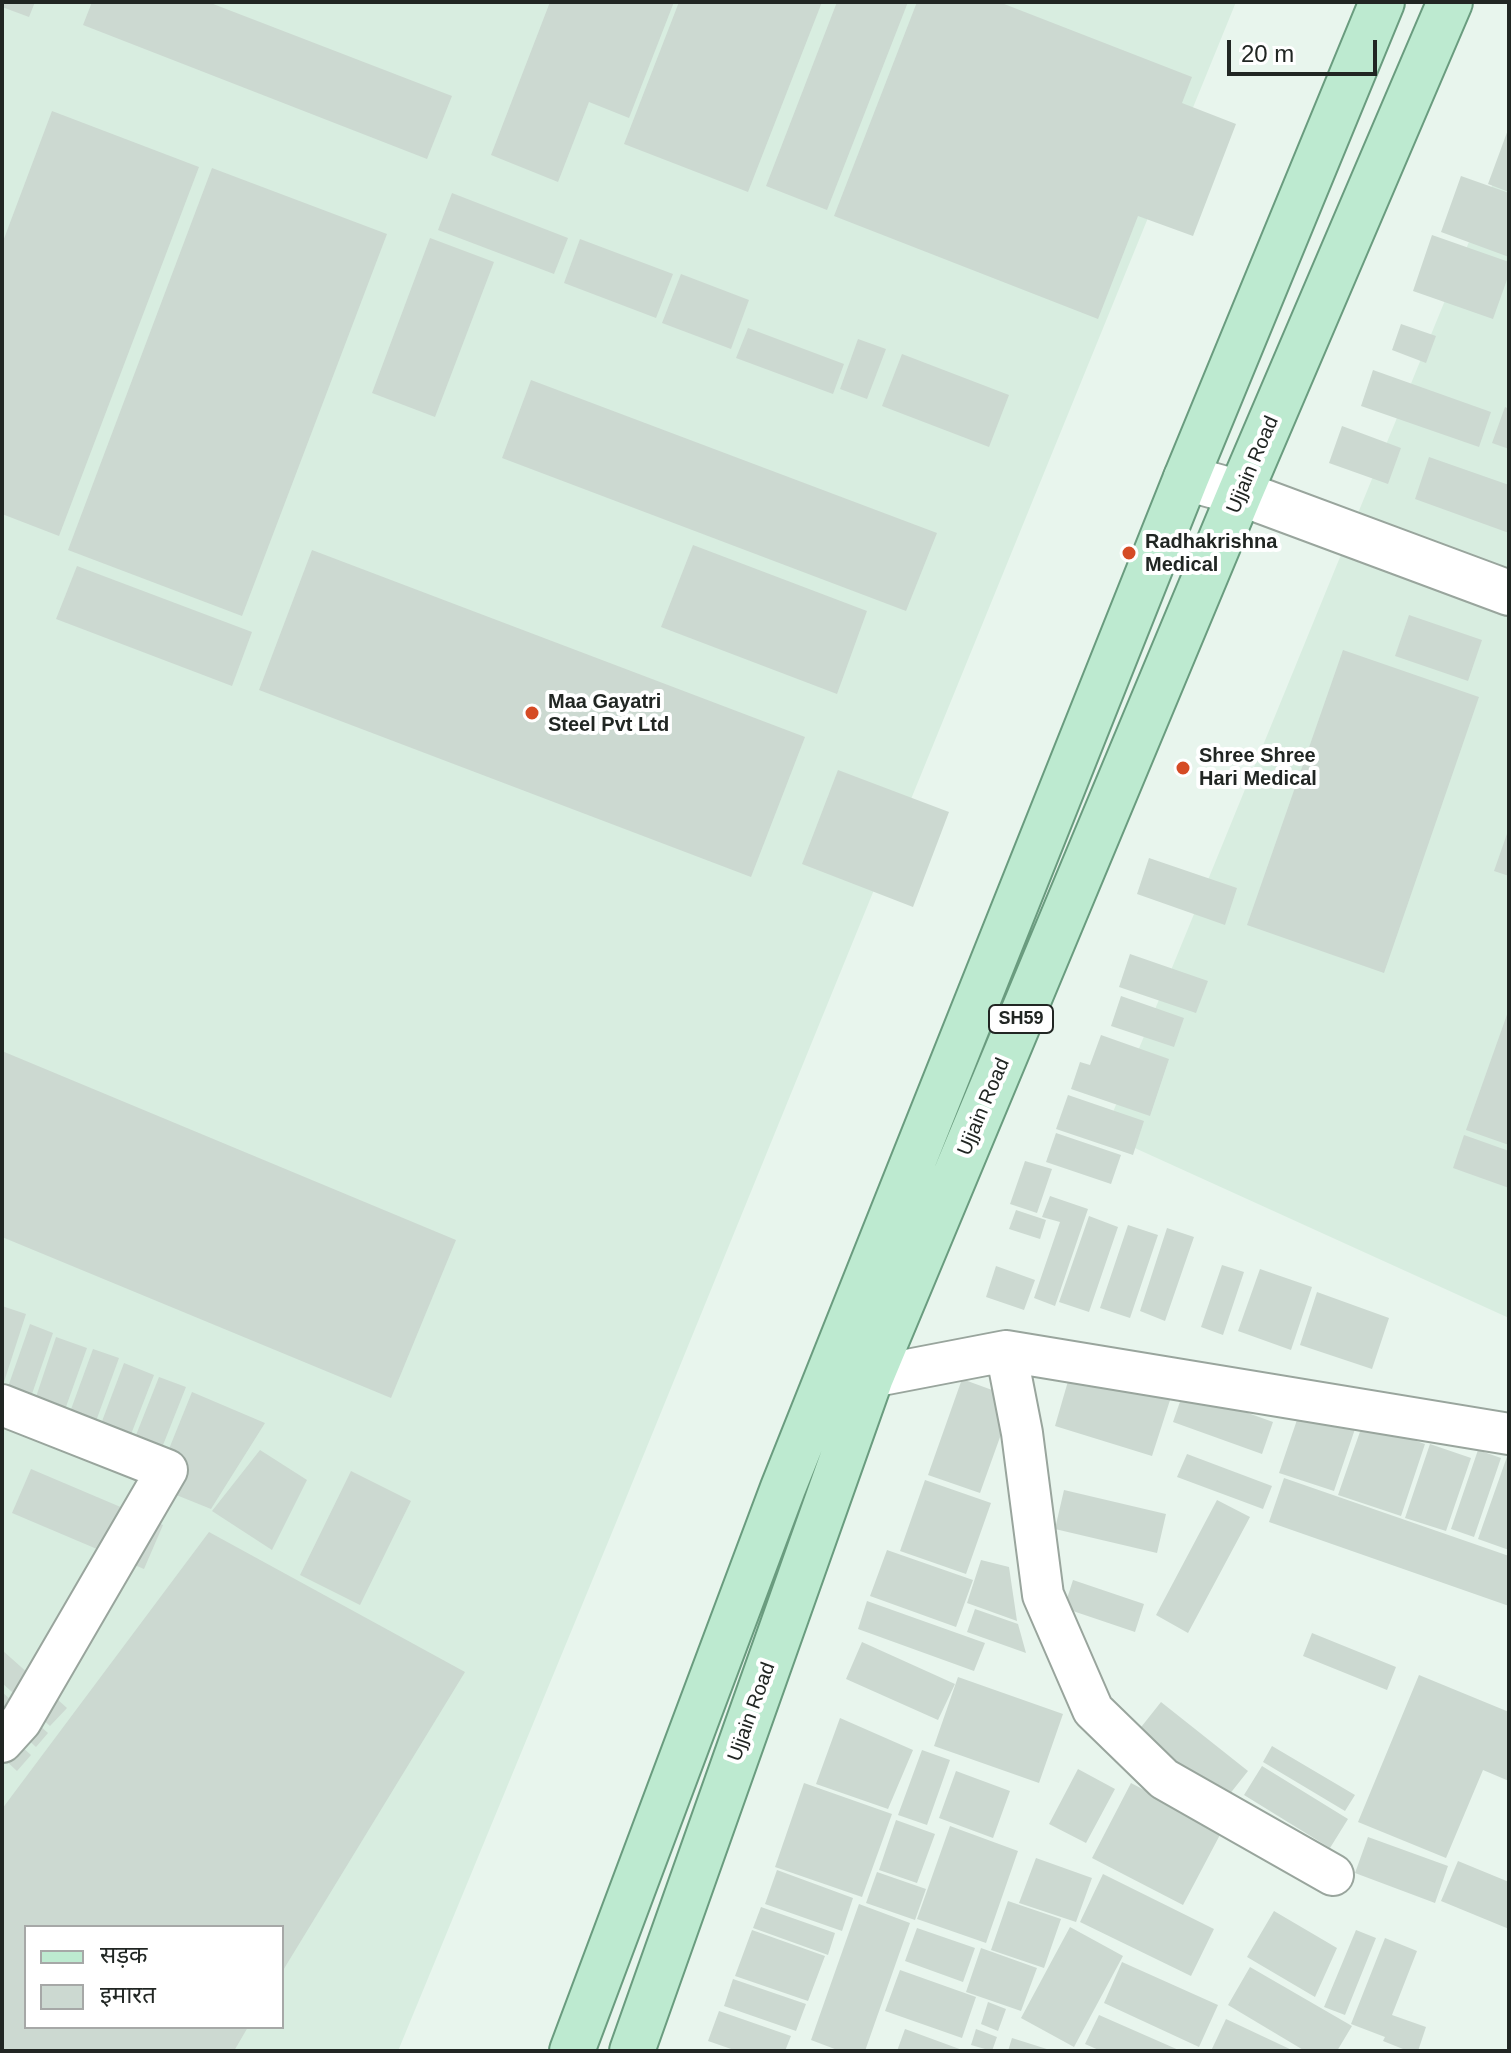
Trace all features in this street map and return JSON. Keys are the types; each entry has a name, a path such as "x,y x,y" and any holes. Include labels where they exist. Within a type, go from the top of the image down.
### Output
{"main road":[{"name":"SH59","path":"572,2051 783,1488 1186,478 1382,2"},
{"name":"Ujjain Road","path":"632,2051 871,1377 1240,493 1450,2"}],"street":[{"path":"1186,478 1240,493 1509,593"},
{"path":"871,1377 1006,1351 1509,1434"},
{"path":"1006,1351 1022,1433 1043,1595 1093,1710 1164,1779 1333,1875"},
{"path":"2,1405 167,1470 21,1721 2,1742"}],"shaded area":[{"path":"2,2 1236,2 613,1530 398,2051 2,2051"},
{"path":"1509,144 1509,1318 1104,1134"}],"building":[{"path":"2,2 35,2 29,17 2,7"},
{"path":"92,2 208,2 452,96 427,159 83,25"},
{"path":"550,2 674,2 629,118 589,102 558,182 491,155"},
{"path":"679,2 822,2 748,192 624,144"},
{"path":"837,2 908,2 827,210 766,186"},
{"path":"917,2 999,2 1192,77 1182,103 1236,124 1193,236 1138,216 1098,319 834,216"},
{"path":"52,111 199,167 59,536 2,514 2,244"},
{"path":"1509,127 1509,192 1488,184"},
{"path":"212,168 387,234 242,616 68,550"},
{"path":"1461,176 1509,193 1509,257 1441,232"},
{"path":"452,193 568,238 554,274 438,230"},
{"path":"1432,235 1509,262 1509,274 1493,319 1413,291"},
{"path":"430,238 494,262 435,417 372,393"},
{"path":"580,239 673,274 656,318 564,283"},
{"path":"681,274 749,300 731,349 662,323"},
{"path":"1401,324 1436,336 1426,363 1392,350"},
{"path":"748,328 844,364 833,394 736,358"},
{"path":"858,339 886,349 867,399 840,389"},
{"path":"902,354 1009,395 989,447 882,406"},
{"path":"1373,370 1491,412 1479,447 1361,406"},
{"path":"531,380 937,533 906,611 502,458"},
{"path":"1505,407 1509,409 1509,449 1492,443"},
{"path":"1342,426 1401,448 1388,484 1329,463"},
{"path":"1429,457 1509,485 1509,533 1415,499"},
{"path":"693,545 867,611 837,694 661,627"},
{"name":"Maa Gayatri Steel Pvt Ltd","path":"312,550 805,737 751,877 259,690"},
{"path":"77,566 252,632 232,686 56,619"},
{"path":"1409,615 1482,640 1468,681 1395,656"},
{"path":"1343,650 1479,697 1384,973 1247,925"},
{"path":"838,770 949,812 913,907 802,864"},
{"path":"1509,828 1509,876 1494,871"},
{"path":"1149,858 1237,888 1225,925 1137,894"},
{"path":"1130,954 1208,981 1196,1013 1119,987"},
{"path":"1121,996 1184,1018 1174,1047 1111,1026"},
{"path":"1509,1009 1509,1145 1466,1130"},
{"path":"1101,1035 1169,1059 1150,1116 1071,1089 1080,1062 1090,1065"},
{"path":"2,1051 456,1240 391,1398 2,1237"},
{"path":"1068,1095 1144,1121 1133,1155 1056,1129"},
{"path":"1056,1133 1121,1155 1111,1184 1046,1162"},
{"path":"1464,1135 1509,1151 1509,1188 1453,1168"},
{"path":"1025,1161 1052,1169 1037,1213 1010,1204"},
{"path":"1050,1196 1088,1209 1055,1306 1034,1298 1060,1222 1042,1217"},
{"path":"1016,1210 1046,1220 1040,1239 1009,1229"},
{"path":"1089,1216 1118,1227 1089,1312 1059,1302"},
{"path":"1128,1225 1158,1235 1130,1318 1100,1308"},
{"path":"1167,1228 1194,1237 1165,1321 1140,1311"},
{"path":"1222,1265 1244,1272 1223,1335 1201,1327"},
{"path":"996,1266 1035,1280 1024,1310 986,1297"},
{"path":"1260,1269 1312,1287 1291,1350 1238,1331"},
{"path":"1317,1292 1389,1318 1372,1369 1300,1345"},
{"path":"2,1306 26,1314 3,1385 2,1385"},
{"path":"30,1324 53,1333 23,1420 2,1404"},
{"path":"56,1337 87,1348 57,1432 28,1421"},
{"path":"93,1349 119,1358 84,1454 58,1445"},
{"path":"124,1363 154,1375 116,1473 87,1461"},
{"path":"1073,1364 1172,1394 1152,1456 1055,1426"},
{"path":"159,1377 186,1387 148,1483 121,1473"},
{"path":"962,1379 1014,1398 980,1493 928,1475"},
{"path":"1184,1390 1273,1422 1262,1454 1173,1422"},
{"path":"192,1392 265,1423 211,1509 154,1486"},
{"path":"1300,1411 1355,1429 1334,1491 1279,1473"},
{"path":"1363,1423 1425,1444 1401,1516 1338,1495"},
{"path":"1430,1444 1471,1458 1446,1531 1405,1518"},
{"path":"260,1450 307,1480 272,1550 212,1511"},
{"path":"1478,1450 1501,1458 1474,1537 1451,1529"},
{"path":"1509,1451 1509,1550 1478,1539"},
{"path":"1187,1454 1272,1486 1263,1509 1177,1477"},
{"path":"31,1469 163,1525 144,1569 12,1513"},
{"path":"351,1471 411,1501 360,1605 300,1575"},
{"path":"1284,1478 1509,1556 1509,1606 1269,1522"},
{"path":"925,1480 991,1503 966,1574 900,1551"},
{"path":"1064,1490 1166,1514 1157,1553 1055,1529"},
{"path":"1217,1500 1250,1517 1188,1633 1156,1615"},
{"path":"209,1532 465,1672 284,1969 284,1925 24,1925 24,2029 247,2029 234,2051 2,2051 2,1809"},
{"path":"887,1550 973,1580 956,1627 870,1596"},
{"path":"981,1560 1009,1567 1017,1621 967,1603"},
{"path":"1073,1580 1144,1604 1135,1632 1064,1608"},
{"path":"867,1601 985,1643 974,1671 858,1629"},
{"path":"975,1609 1018,1624 1026,1653 967,1632"},
{"path":"1312,1633 1396,1667 1387,1690 1303,1656"},
{"path":"862,1642 955,1684 938,1720 846,1679"},
{"path":"2,1650 67,1708 50,1726 2,1683"},
{"path":"1419,1675 1509,1712 1509,1781 1483,1770 1446,1858 1358,1822"},
{"path":"958,1677 1063,1714 1039,1783 934,1746"},
{"path":"2,1692 48,1733 36,1747 2,1716"},
{"path":"1161,1702 1248,1771 1225,1800 1138,1731"},
{"path":"840,1718 913,1750 888,1809 816,1784"},
{"path":"2,1729 31,1755 17,1771 2,1757"},
{"path":"1272,1746 1355,1795 1345,1811 1263,1762"},
{"path":"922,1750 950,1760 927,1825 898,1815"},
{"path":"1262,1766 1348,1819 1330,1848 1244,1795"},
{"path":"1078,1769 1115,1789 1086,1843 1049,1824"},
{"path":"956,1771 1010,1791 993,1838 939,1818"},
{"path":"804,1783 892,1814 862,1897 775,1867"},
{"path":"1131,1783 1222,1831 1183,1905 1092,1858"},
{"path":"896,1820 935,1834 917,1883 879,1870"},
{"path":"950,1826 1018,1851 986,1943 917,1919"},
{"path":"1368,1837 1448,1866 1435,1903 1355,1873"},
{"path":"1036,1858 1092,1878 1076,1922 1019,1903"},
{"path":"1458,1861 1509,1882 1509,1929 1441,1901"},
{"path":"777,1870 853,1898 842,1931 765,1904"},
{"path":"877,1872 926,1889 915,1920 866,1903"},
{"path":"1103,1874 1214,1929 1191,1976 1080,1922"},
{"path":"1008,1901 1061,1919 1044,1968 991,1950"},
{"path":"859,1904 910,1923 865,2051 840,2051 811,2040"},
{"path":"761,1907 835,1933 828,1955 753,1928"},
{"path":"1274,1911 1337,1948 1315,1997 1247,1957"},
{"path":"1070,1927 1123,1956 1074,2047 1021,2018"},
{"path":"917,1928 975,1948 963,1982 905,1961"},
{"path":"752,1930 825,1956 808,2001 735,1976"},
{"path":"1356,1930 1376,1938 1345,2015 1324,2007"},
{"path":"1385,1938 1417,1951 1392,2015 1426,2027 1418,2051 1408,2051 1383,2041 1385,2037 1351,2024"},
{"path":"981,1948 1037,1968 1021,2011 966,1992"},
{"path":"1122,1962 1218,2005 1199,2047 1104,2003"},
{"path":"1250,1967 1352,2026 1337,2051 1305,2051 1228,2005"},
{"path":"900,1970 976,1997 962,2038 885,2011"},
{"path":"733,1979 806,2004 796,2031 724,2006"},
{"path":"988,2002 1006,2009 998,2031 981,2024"},
{"path":"719,2011 791,2036 785,2051 737,2051 708,2041"},
{"path":"1099,2015 1181,2051 1101,2051 1085,2044"},
{"path":"1226,2019 1294,2051 1211,2051"},
{"path":"905,2029 965,2051 897,2051"},
{"path":"976,2029 997,2037 992,2051 971,2045"},
{"path":"1012,2038 1050,2050 1050,2051 1008,2051"}],"place":[{"name":"Radhakrishna Medical","path":"1129,553"},
{"name":"Maa Gayatri Steel Pvt Ltd","path":"532,713"},
{"name":"Shree Shree Hari Medical","path":"1183,768"}]}
